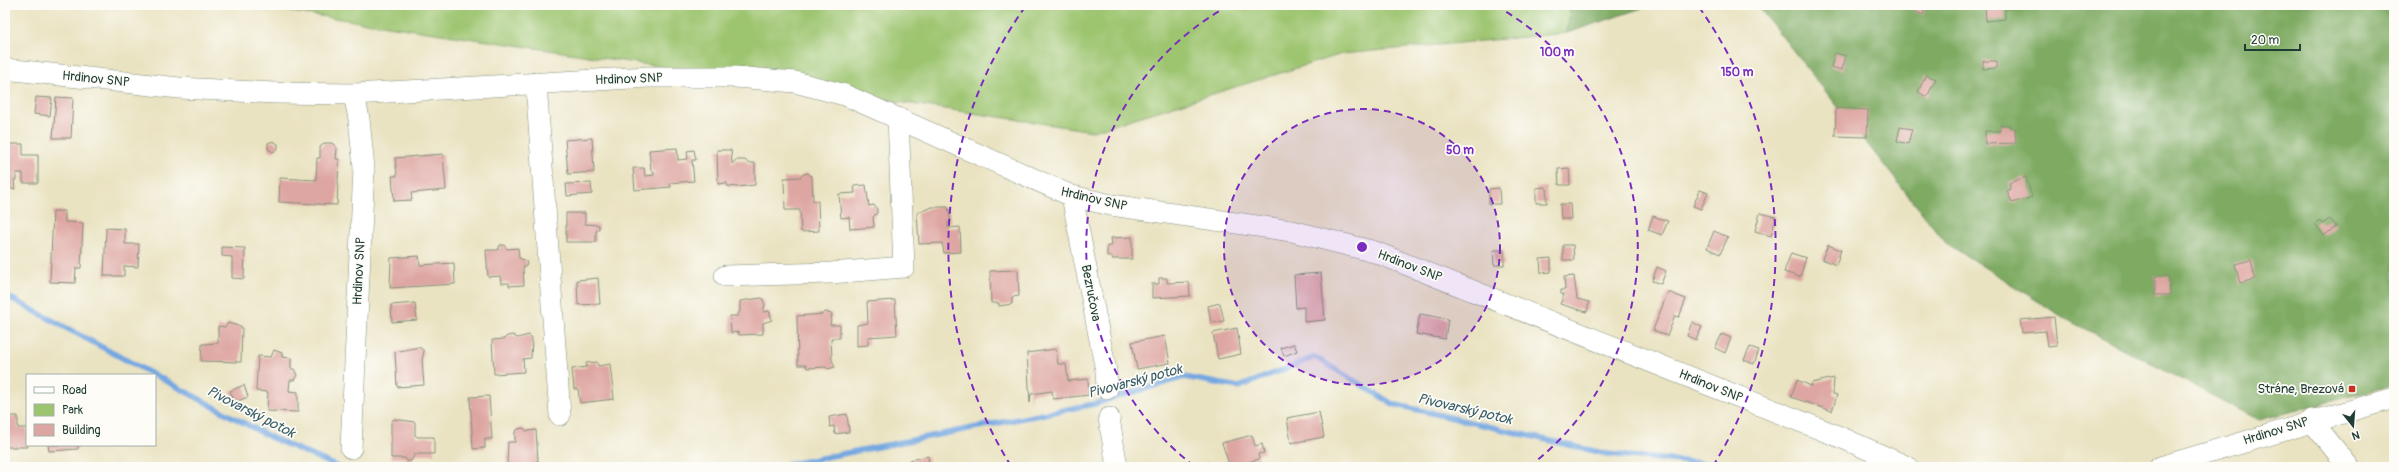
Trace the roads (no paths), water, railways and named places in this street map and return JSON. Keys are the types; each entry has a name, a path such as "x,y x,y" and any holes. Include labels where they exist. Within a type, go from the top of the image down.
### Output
{"street":[{"name":"Hrdinov SNP","path":"5,69 179,88 354,94 648,77 735,77 794,82 845,95 1072,196 1111,205 1292,231 1375,252 1840,437 1908,467"},
{"path":"536,83 560,415"},
{"name":"Hrdinov SNP","path":"351,448 364,168 359,119 354,94"},
{"path":"725,276 831,273 904,267 898,118"},
{"name":"Bezručova","path":"1072,196 1106,371 1107,389"},
{"name":"Hrdinov SNP","path":"2160,467 2311,420 2394,398"},
{"path":"1109,418 1117,467"},
{"path":"2311,420 2349,467"}],"waterway":[{"name":"Pivovarský potok","path":"5,295 152,374"},
{"name":"Pivovarský potok","path":"776,467 1094,404 1184,377 1239,387 1315,357 1393,404 1607,454 1744,467"},
{"name":"Pivovarský potok","path":"156,376 272,438 339,467"}],"place":[{"name":"Stráne, Brezová","path":"2352,389"}]}
